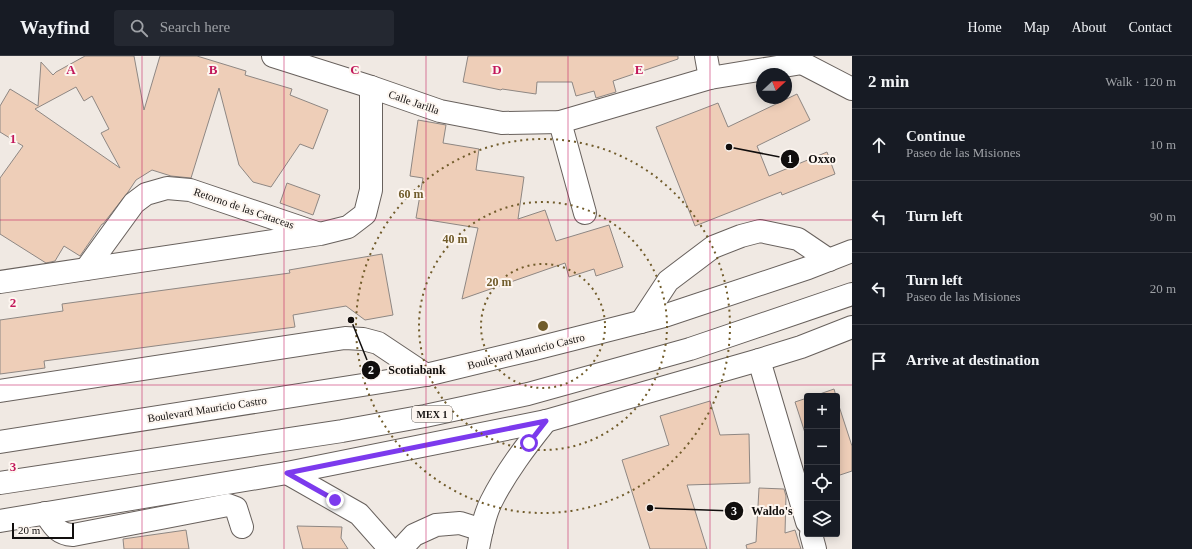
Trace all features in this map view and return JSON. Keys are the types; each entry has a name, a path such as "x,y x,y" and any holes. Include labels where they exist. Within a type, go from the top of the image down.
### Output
{"street":[{"name":"Calle Jarilla","path":"272,56 371,87 440,111 502,122 560,122 710,78 801,60 852,89"},
{"path":"706,56 710,78"},
{"name":"Retorno de las Cataceas","path":"0,282 320,234 348,227 365,214 371,190 371,87"},
{"path":"560,122 585,213"},
{"name":"Retorno de las Cataceas","path":"86,269 134,203 146,194 167,188 190,190 320,234"},
{"path":"641,322 668,280 713,247 741,236 760,231 798,239 829,260"},
{"name":"Boulevard Mauricio Castro","path":"0,442 426,375 534,350 664,316 732,294 852,251"},
{"name":"MEX 1","path":"0,483 342,431 425,416 528,394 690,349 852,294"},
{"path":"0,521 287,473 546,421 758,360 850,330"},
{"path":"0,391 346,338 363,339 378,343 426,375"},
{"path":"758,360 804,512"},
{"path":"401,549 414,535 436,524 460,523 480,540 491,503 508,473 546,421"},
{"path":"287,473 359,514 390,549"},
{"path":"45,513 54,527 66,534 73,535 228,505 236,508 242,527"},
{"path":"812,537 815,549"}],"building":[{"path":"85,56 134,56 144,110 160,56 197,56 246,71 245,75 292,89 290,95 328,110 313,149 300,144 271,187 253,182 239,165 219,88 191,178 171,176 152,170 136,180 102,224 80,256 64,246 55,261 46,263 0,234 0,178 23,146 0,132 0,106 10,89 38,106 41,62 53,75","holes":["76,87 84,101 92,96 109,129 101,133 120,168 35,109"]},
{"path":"468,56 678,56 678,59 613,81 616,92 596,98 594,91 576,96 572,82 537,82 536,94 501,90 463,82"},
{"path":"797,94 810,120 757,146 769,176 827,152 835,174 782,195 781,192 695,226 656,127 718,103 728,127 776,104 792,104 792,96"},
{"path":"418,120 446,125 443,143 479,149 476,170 524,177 518,219 545,210 556,241 609,225 623,267 596,276 594,269 569,277 565,263 462,299 478,228 416,218 423,178 410,176"},
{"path":"287,183 320,195 313,215 280,203"},
{"path":"382,254 393,315 365,320 346,306 293,315 295,327 44,361 45,368 0,374 0,320 63,311 62,304 290,273 289,270"},
{"path":"834,389 835,393 823,393"},
{"path":"804,399 804,430 795,402"},
{"path":"710,401 720,435 749,434 750,483 687,485 707,549 650,549 622,460 669,445 660,416"},
{"path":"840,409 852,446 852,471 840,475"},
{"path":"759,488 784,489 786,496 785,533 795,530 801,549 747,549 746,545 756,542"},
{"path":"297,526 342,527 341,538 348,549 303,549"},
{"path":"186,530 189,549 124,549 123,539"}],"place":[{"name":"Oxxo","path":"729,147"},
{"name":"Scotiabank","path":"351,320"},
{"name":"Waldo's","path":"650,508"}],"route":[{"path":"335,500 287,473 546,421 529,443"}]}
